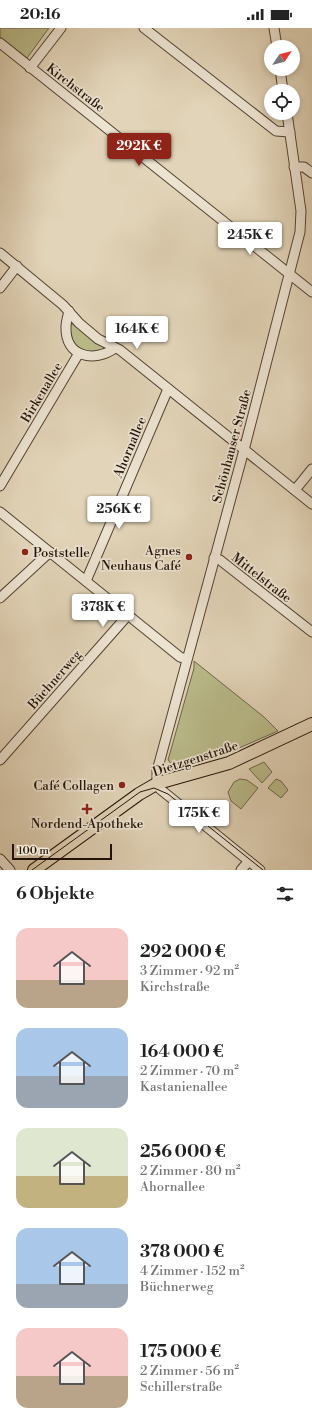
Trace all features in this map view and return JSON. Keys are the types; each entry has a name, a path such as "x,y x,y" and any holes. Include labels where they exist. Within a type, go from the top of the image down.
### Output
{"main road":[{"name":"Dietzgenstraße","path":"34,870 139,794 158,783 229,763 312,724"}],"street":[{"path":"30,68 61,28"},
{"path":"144,28 276,131 290,132"},
{"path":"274,28 276,40"},
{"name":"Kirchstraße","path":"0,43 312,292"},
{"name":"Schönhauser Straße","path":"158,783 157,771 159,757 244,450 290,274 301,222 288,120"},
{"path":"294,166 304,167 312,173"},
{"path":"0,253 69,311 79,323 98,339 115,348 312,504"},
{"path":"0,288 17,266"},
{"path":"69,311 66,334 69,343 79,353 98,357 108,354 115,348"},
{"name":"Birkenallee","path":"0,486 79,353"},
{"name":"Ahornallee","path":"86,581 168,389"},
{"path":"295,490 312,469"},
{"path":"0,512 180,657 186,659"},
{"path":"0,598 50,552"},
{"name":"Mittelstraße","path":"214,558 220,560 312,632"},
{"name":"Büchnerweg","path":"0,760 128,615"},
{"path":"158,783 160,789 260,870"},
{"path":"0,859 10,870"},
{"path":"241,870 249,861"}],"green space":[{"path":"0,28 49,28 27,58 0,37"},
{"path":"71,323 104,347 103,350 89,351 78,347 71,337"},
{"path":"194,661 264,717 278,731 223,755 174,767 168,760 194,668"},
{"path":"264,762 272,772 262,783 249,769"},
{"path":"240,779 247,780 258,788 241,809 231,801 228,792 234,782"},
{"path":"276,779 281,781 288,790 281,798 268,788"}],"tram line":[{"path":"32,870 140,792 154,788 168,794 263,870"}],"place":[{"name":"Poststelle","path":"25,552"},
{"name":"Agnes Neuhaus Café","path":"189,557"},
{"name":"Café Collagen","path":"122,785"},
{"name":"Nordend-Apotheke","path":"87,809"}]}
